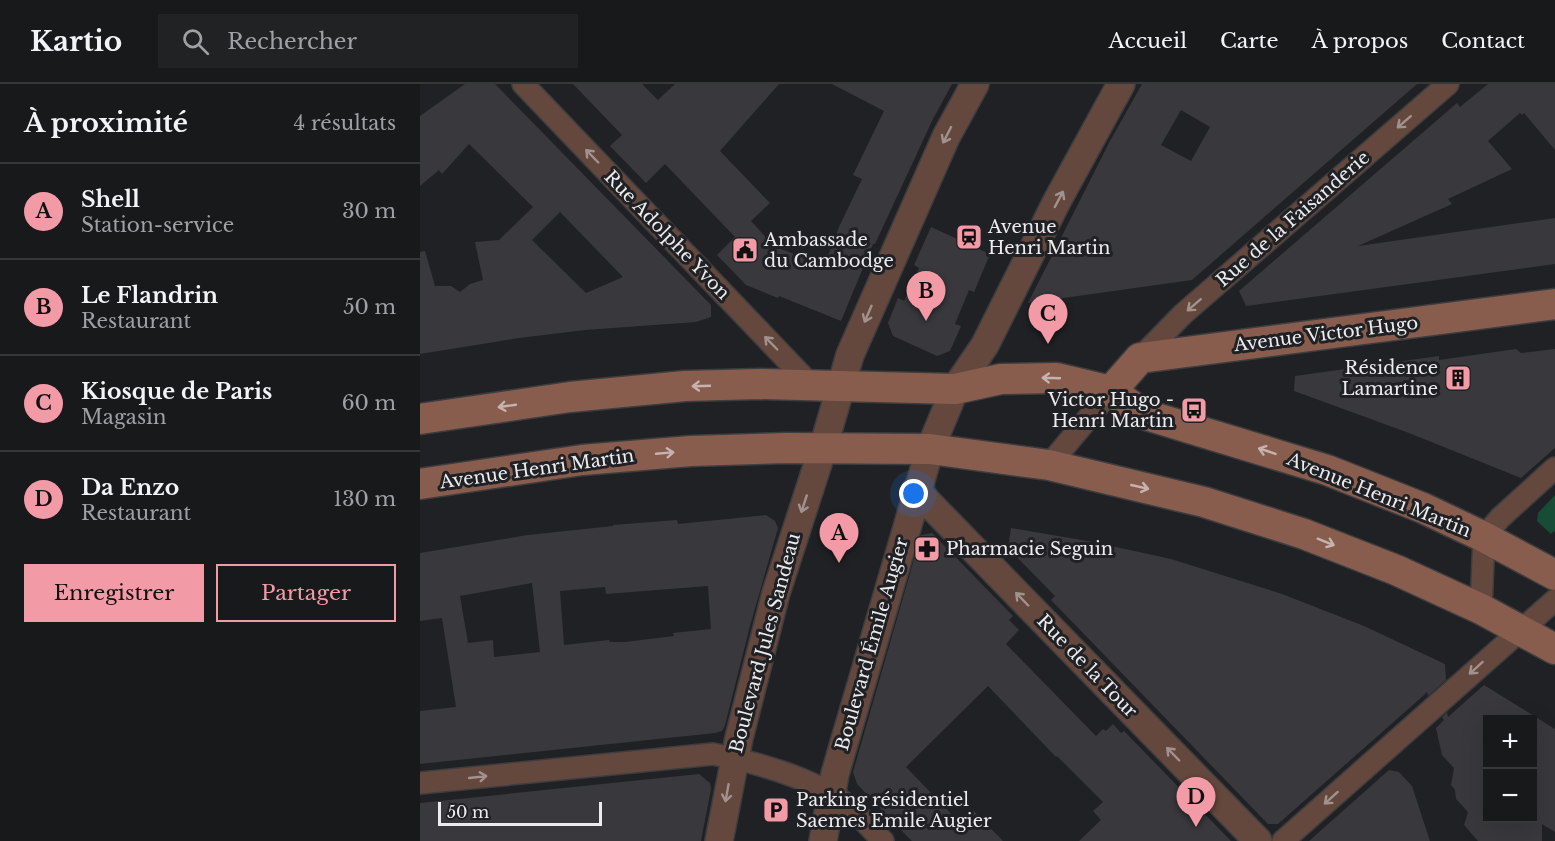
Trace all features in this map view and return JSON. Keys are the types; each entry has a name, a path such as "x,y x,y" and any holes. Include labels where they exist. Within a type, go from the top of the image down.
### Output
{"main road":[{"name":"Avenue Victor Hugo","path":"1140,358 1555,304"},
{"path":"1111,391 1140,358"},
{"name":"Avenue Henri Martin","path":"420,419 570,397 685,386 811,385 955,389 1001,379 1057,378 1111,391 1143,414 1327,470 1423,508 1555,575"},
{"name":"Avenue Henri Martin","path":"420,484 582,460 691,451 823,448 930,449 1049,465 1204,502 1304,534 1396,570 1481,609 1555,649"}],"street":[{"name":"Rue Adolphe Yvon","path":"523,84 811,385"},
{"name":"Boulevard Jules Sandeau","path":"719,841 734,758 776,593 850,356 946,137 975,84"},
{"name":"Boulevard Émile Augier","path":"823,841 831,795 916,490 930,449 955,389 985,345 1057,201 1120,84"},
{"name":"Rue de la Faisanderie","path":"1140,358 1183,314 1449,84"},
{"path":"1049,465 1111,391"},
{"path":"1481,609 1484,537 1500,518 1555,468"},
{"name":"Rue de la Tour","path":"916,490 1258,841"},
{"path":"1283,841 1555,600"},
{"path":"420,783 713,754 755,763 814,785 849,806 883,841"}],"green space":[{"path":"1555,495 1555,532 1551,534 1537,521 1538,513"}],"building":[{"path":"465,84 495,84 711,305 711,317 696,322 585,330 519,338 420,354 420,252 425,251 435,286 451,286 460,292 470,284 483,280 475,242 499,240 533,207 469,144 442,174 439,170 420,186 420,116","holes":["560,212 623,277 586,293 532,240"]},
{"path":"573,84 642,84 658,100 675,84 779,84 720,151 770,203 751,221 774,246 824,266 839,227 862,179 853,175 884,111 832,84 952,84 873,244 841,321 746,285 717,255 735,237 665,164 646,183 610,146 622,135"},
{"path":"1142,84 1417,84 1192,280 1028,303 1110,141","holes":["1181,110 1210,127 1191,161 1161,145"]},
{"path":"1488,84 1555,84 1555,150 1524,113 1522,115 1520,113 1488,141 1512,169 1448,199 1452,204 1358,246 1555,218 1555,264 1246,306 1239,291 1457,103 1460,107"},
{"path":"931,227 990,254 974,292 969,290 955,324 961,326 950,351 937,356 893,336 888,323 898,298 904,301 919,268 914,265"},
{"path":"1516,349 1521,353 1555,349 1555,448 1521,478 1409,433 1294,391 1295,376 1439,356 1439,360"},
{"path":"766,515 775,521 778,528 722,731 420,764 420,711 456,707 442,618 420,621 420,553 528,535 613,525 677,520 678,524","holes":["532,583 540,652 494,657 493,640 468,643 460,596","708,586 711,629 625,642 610,642 609,640 564,645 560,591 605,587 606,594"]},
{"path":"1011,528 1093,542 1171,559 1282,594 1364,626 1445,664 1446,680 1428,696 1427,692 1278,824 1268,824 1051,600 1055,596 1008,548"},
{"path":"932,533 1013,616 1009,620 1019,630 1006,644 1096,736 1113,724 1121,733 1124,731 1231,841 1079,841 1101,820 1093,811 1103,802 988,686 906,767 961,824 974,811 1003,841 912,841 900,829 857,784 853,772 921,535"},
{"path":"1484,685 1532,715 1483,715 1483,823 1537,823 1537,718 1555,729 1555,832 1542,824 1542,841 1478,841 1464,825 1468,812 1456,799 1455,790 1451,785 1454,768 1442,755 1436,728 1444,720 1442,717 1447,712 1448,717"},
{"path":"1389,770 1399,772 1412,786 1430,841 1309,841"},
{"path":"699,774 710,783 711,789 701,841 420,841 420,803"}],"place":[{"name":"Avenue Henri Martin","path":"969,237"},
{"name":"Ambassade du Cambodge","path":"745,250"},
{"name":"Le Flandrin","path":"926,321"},
{"name":"Kiosque de Paris","path":"1048,344"},
{"name":"Résidence Lamartine","path":"1458,378"},
{"name":"Victor Hugo - Henri Martin","path":"1194,410"},
{"name":"Pharmacie Seguin","path":"927,549"},
{"name":"Shell","path":"839,563"},
{"name":"Parking résidentiel Saemes Emile Augier","path":"776,810"},
{"name":"Da Enzo","path":"1196,827"}]}
